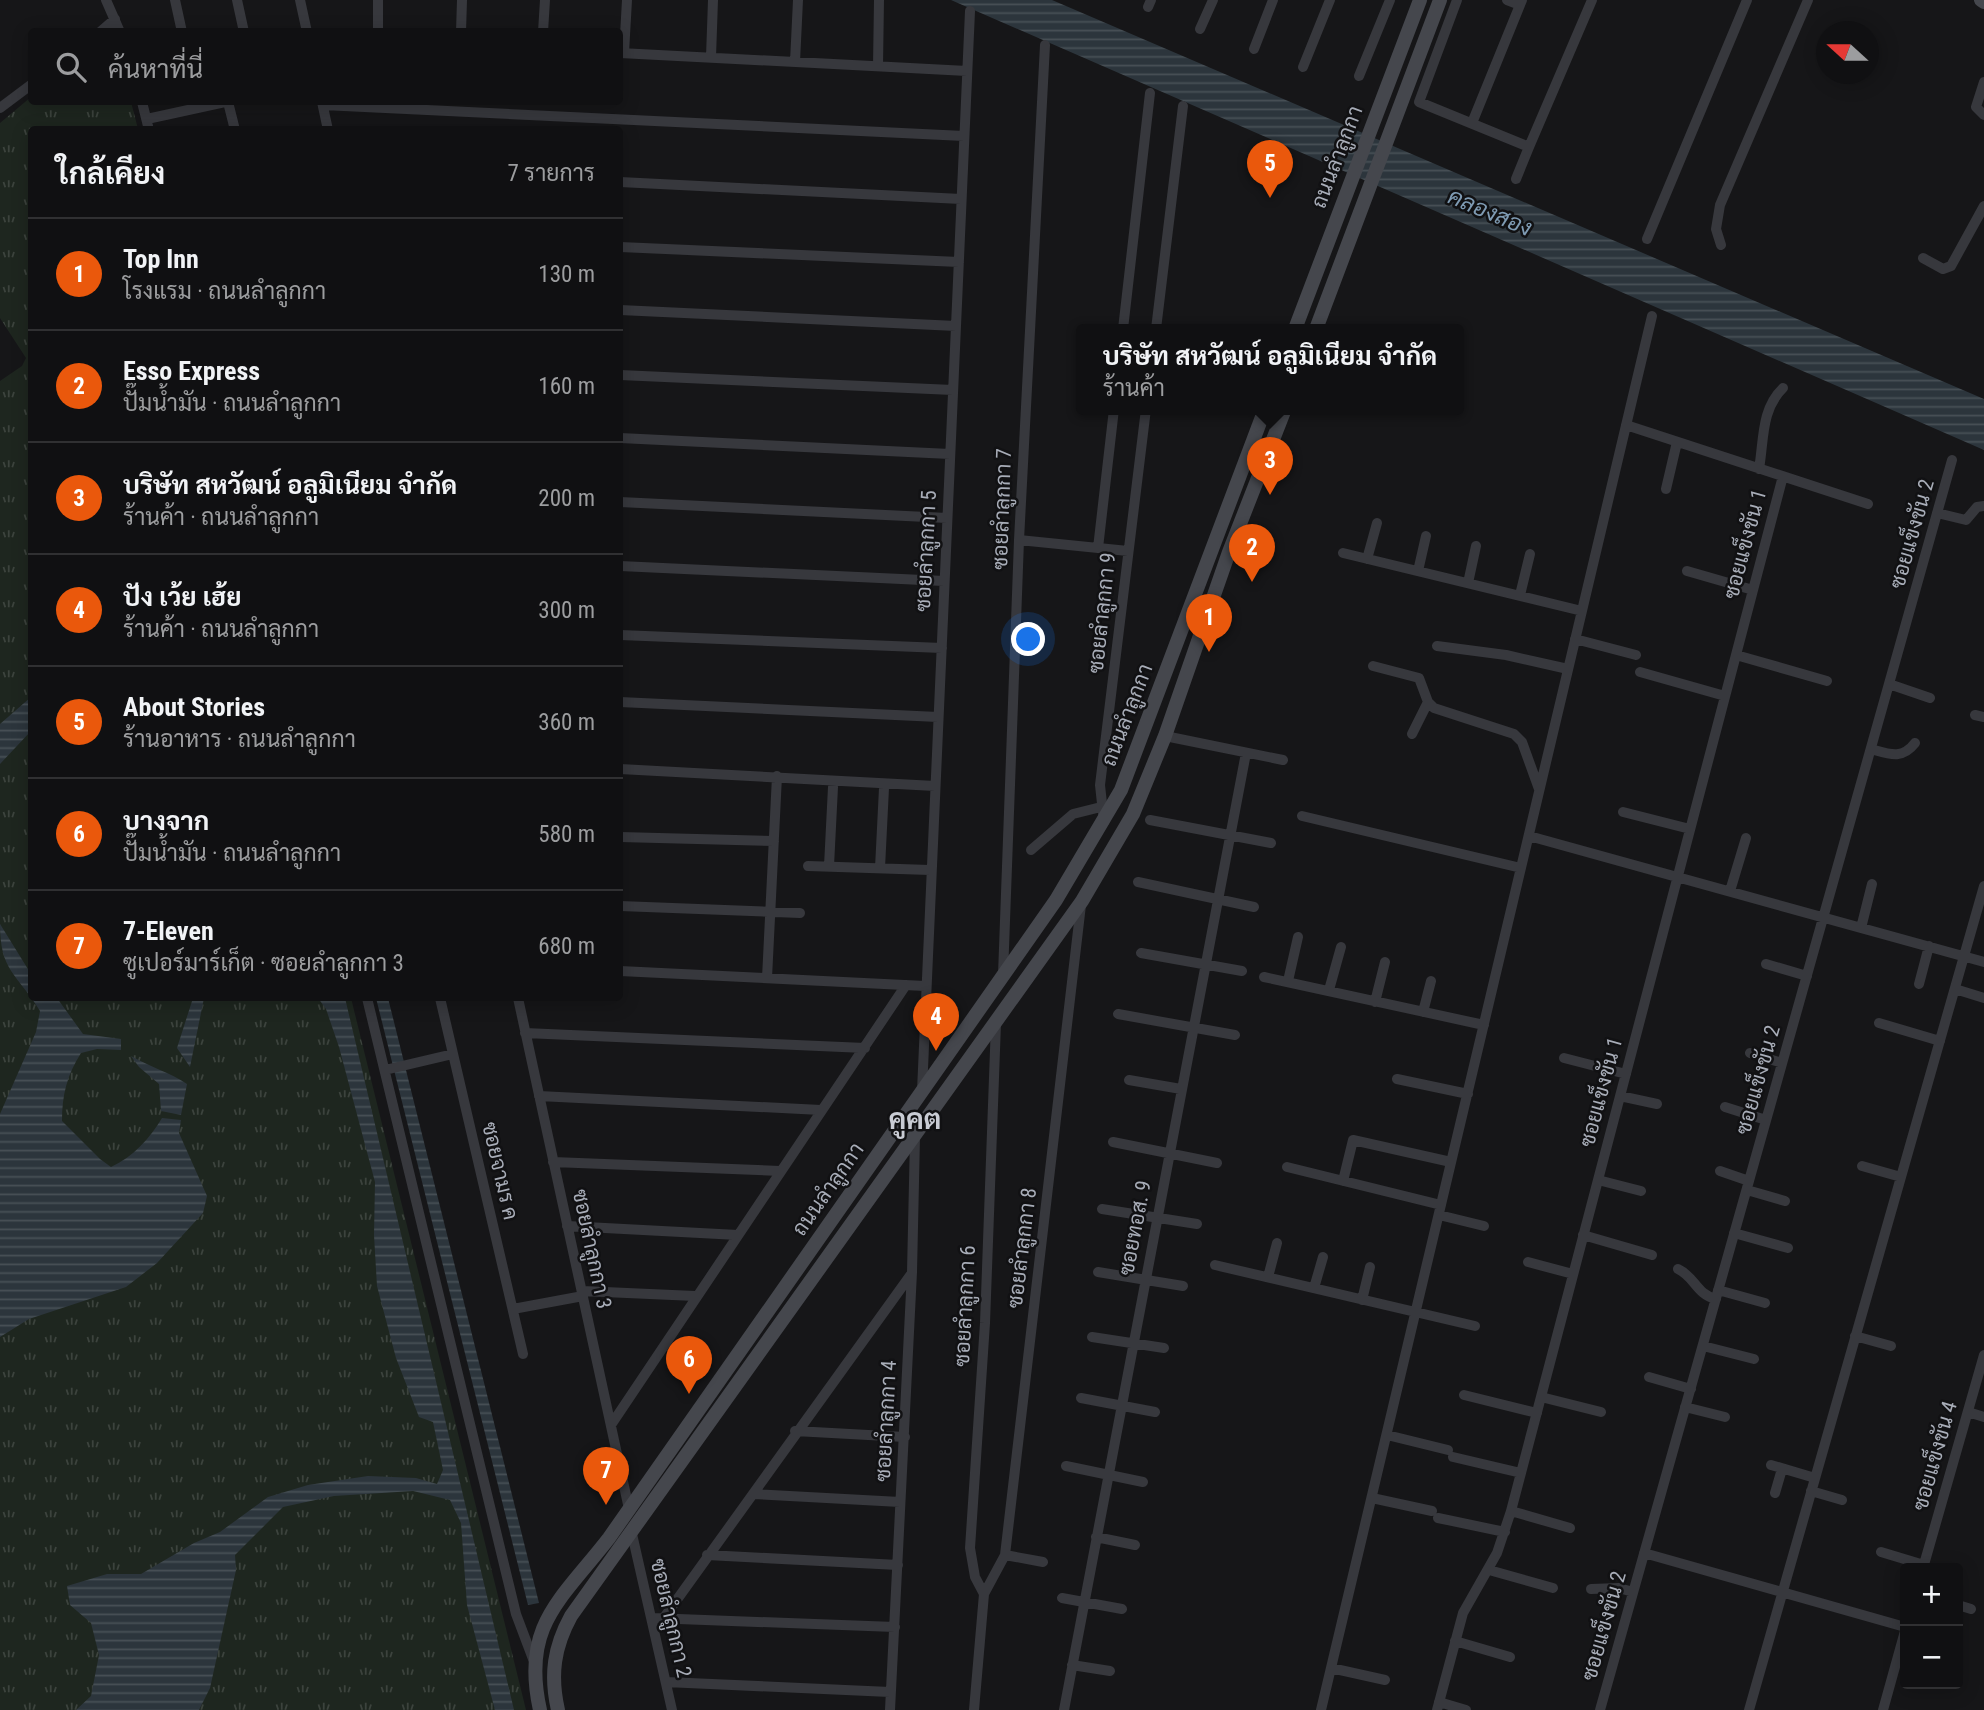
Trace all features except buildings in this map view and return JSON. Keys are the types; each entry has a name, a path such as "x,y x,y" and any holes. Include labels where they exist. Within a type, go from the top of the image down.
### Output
{"main road":[{"name":"ถนนลำลูกกา","path":"1297,324 1420,0"},
{"name":"ถนนลำลูกกา","path":"1318,324 1440,0"},
{"name":"ถนนลำลูกกา","path":"540,1710 534,1682 533,1659 545,1624 558,1602 629,1510 1056,900 1102,814 1121,790 1263,415"},
{"name":"ถนนลำลูกกา","path":"558,1710 553,1665 558,1643 571,1616 1082,901 1133,814 1165,736 1283,415"},
{"path":"1172,656 1191,661"}],"street":[{"path":"106,0 118,28"},
{"path":"175,0 181,28"},
{"path":"237,0 243,28"},
{"path":"300,0 306,28"},
{"path":"377,28 379,0"},
{"path":"461,28 463,0"},
{"path":"543,28 544,0"},
{"path":"623,42 627,0"},
{"path":"711,57 713,0"},
{"path":"795,62 798,0"},
{"path":"878,66 879,0"},
{"path":"1200,29 1213,0"},
{"path":"1254,49 1273,0"},
{"path":"1303,67 1330,0"},
{"path":"1359,76 1390,0"},
{"path":"1457,0 1419,102 1529,147"},
{"path":"1472,123 1521,2 1507,0"},
{"path":"1516,179 1592,0"},
{"path":"1647,239 1747,0"},
{"path":"1721,245 1716,229 1720,205 1808,0"},
{"name":"ซอยลำลูกกา 5","path":"922,1092 970,11"},
{"path":"105,28 115,19"},
{"name":"ซอยลำลูกกา 7","path":"1003,976 1020,540 1045,45"},
{"path":"623,53 967,71"},
{"path":"1984,82 1976,107 1984,115"},
{"path":"0,108 28,87"},
{"path":"1124,324 1150,93"},
{"path":"144,105 155,120 215,105"},
{"path":"228,105 234,126"},
{"path":"323,105 327,126"},
{"path":"362,105 964,136"},
{"path":"1157,324 1183,106"},
{"path":"623,182 961,199"},
{"path":"1923,258 1948,270 1958,257 1984,206"},
{"path":"623,247 959,262"},
{"path":"623,310 956,326"},
{"path":"1321,1710 1652,316"},
{"path":"623,375 953,390"},
{"path":"1759,468 1767,411 1770,402 1783,388"},
{"path":"1098,548 1113,415"},
{"name":"ซอยลำลูกกา 9","path":"1102,814 1100,785 1145,415"},
{"path":"1626,425 1868,504"},
{"path":"623,438 950,454"},
{"path":"1665,489 1677,442"},
{"name":"ซอยแข็งขัน 2","path":"1600,1710 1952,460"},
{"name":"ซอยแข็งขัน 1","path":"1438,1706 1462,1613 1489,1570 1511,1511 1783,476"},
{"path":"623,502 947,518"},
{"path":"1937,513 1966,520 1977,507 1984,506"},
{"path":"1367,559 1377,523"},
{"path":"1418,571 1426,536"},
{"path":"1020,540 1128,551"},
{"path":"1468,583 1476,546"},
{"path":"1343,554 1582,611"},
{"path":"1520,595 1530,554"},
{"path":"623,566 944,581"},
{"path":"1688,571 1753,590"},
{"path":"623,635 942,649"},
{"path":"1575,639 1636,655"},
{"path":"1437,646 1506,655 1568,669"},
{"path":"1736,655 1827,681"},
{"path":"1373,666 1419,678 1428,702 1445,713 1514,734 1522,742 1540,789"},
{"path":"1640,672 1725,696"},
{"path":"1889,684 1930,698"},
{"path":"623,702 938,717"},
{"path":"1412,734 1428,702"},
{"path":"1165,736 1283,760"},
{"path":"1871,749 1895,756 1903,754 1915,743"},
{"name":"ซอยทอส. 9","path":"1063,1710 1246,753"},
{"path":"623,769 935,786"},
{"path":"767,978 777,776"},
{"path":"829,866 832,787"},
{"path":"880,868 884,788"},
{"path":"1623,812 1690,830"},
{"path":"1031,850 1073,814 1102,814"},
{"path":"1302,816 1521,868"},
{"path":"1150,820 1271,843"},
{"path":"1529,836 1984,962"},
{"path":"623,837 774,841"},
{"path":"1730,891 1746,838"},
{"path":"808,866 930,870"},
{"path":"1138,882 1254,907"},
{"path":"1861,928 1872,884"},
{"path":"1749,1710 1984,886"},
{"name":"ซอยลำลูกกา 8","path":"984,1594 1005,1555 1082,901"},
{"path":"623,906 800,913"},
{"path":"1288,981 1298,937"},
{"path":"1919,984 1929,946"},
{"path":"1329,990 1341,947"},
{"path":"1142,953 1242,971"},
{"path":"1375,1002 1385,962"},
{"path":"1766,964 1807,976"},
{"path":"623,971 925,986"},
{"path":"1264,976 1484,1025"},
{"path":"1423,1012 1431,981"},
{"path":"611,1425 906,985"},
{"path":"1955,989 1984,998"},
{"path":"368,1001 390,1068 516,1614 533,1659"},
{"name":"ซอยจามร ค","path":"441,1001 523,1354"},
{"name":"ซอยลำลูกกา 3","path":"519,1001 629,1510"},
{"path":"1118,1014 1235,1035"},
{"name":"ซอยลำลูกกา 6","path":"984,1594 975,1577 970,1548 985,1323 996,1018"},
{"path":"1880,1023 1940,1041"},
{"path":"525,1033 865,1048"},
{"path":"1750,1053 1782,1063"},
{"path":"390,1068 453,1054"},
{"path":"1564,1058 1626,1074"},
{"path":"1397,1079 1468,1094"},
{"path":"1129,1080 1181,1089"},
{"path":"539,1096 821,1110"},
{"path":"1620,1096 1657,1104"},
{"path":"1725,1107 1766,1120"},
{"name":"ซอยลำลูกกา 4","path":"890,1710 905,1437 915,1133"},
{"path":"1343,1181 1353,1140 1451,1162"},
{"path":"1113,1142 1217,1163"},
{"path":"553,1162 780,1171"},
{"path":"1862,1166 1901,1177"},
{"path":"1287,1167 1440,1210 1484,1226"},
{"path":"1720,1171 1786,1201"},
{"path":"1598,1180 1641,1191"},
{"path":"1102,1209 1197,1224"},
{"path":"567,1226 738,1235"},
{"path":"1734,1233 1788,1248"},
{"path":"1583,1235 1652,1255"},
{"path":"1268,1277 1277,1243"},
{"path":"1314,1288 1323,1257"},
{"path":"1528,1262 1573,1274"},
{"path":"1215,1265 1475,1326"},
{"path":"1362,1300 1370,1267"},
{"path":"1678,1269 1693,1278 1703,1294 1765,1303"},
{"path":"657,1619 753,1494 795,1431 912,1272"},
{"path":"1098,1272 1183,1286"},
{"path":"513,1309 582,1294 695,1296"},
{"path":"1855,1336 1891,1346"},
{"path":"1092,1337 1164,1349"},
{"path":"1703,1346 1754,1359"},
{"name":"ซอยแข็งขัน 4","path":"1925,1563 1984,1355"},
{"path":"1649,1377 1690,1389"},
{"path":"1464,1395 1536,1413"},
{"path":"1541,1397 1601,1412"},
{"path":"1081,1398 1155,1412"},
{"path":"1685,1407 1725,1418"},
{"path":"1968,1412 1984,1416"},
{"path":"795,1431 905,1437"},
{"path":"1387,1435 1521,1474"},
{"path":"1771,1465 1815,1478"},
{"path":"1066,1466 1143,1482"},
{"path":"1775,1493 1782,1469"},
{"path":"1811,1491 1842,1500"},
{"path":"753,1494 900,1502"},
{"path":"1372,1497 1505,1532"},
{"path":"1511,1511 1570,1528"},
{"name":"ซอยลำลูกกา 2","path":"632,1534 657,1619 672,1710"},
{"path":"1096,1537 1135,1545"},
{"path":"1881,1552 1913,1563"},
{"path":"1644,1553 1900,1628"},
{"path":"707,1555 898,1565"},
{"path":"1005,1555 1044,1562"},
{"path":"1489,1570 1553,1588"},
{"path":"1591,1589 1610,1587 1633,1592"},
{"path":"974,1710 984,1594"},
{"path":"1062,1598 1122,1609"},
{"path":"1963,1607 1971,1609"},
{"path":"657,1619 895,1627"},
{"path":"1455,1641 1510,1657"},
{"path":"1883,1710 1900,1647"},
{"path":"1072,1665 1110,1671"},
{"path":"1331,1668 1385,1680"},
{"path":"666,1682 890,1692"},
{"path":"1438,1706 1466,1710"}],"green space":[{"path":"28,100 28,105 132,105 137,126 28,126 28,1001 352,1001 526,1710 0,1710 0,381 22,366 26,358 0,318 0,123"}],"water":[{"name":"คลองสอง","path":"951,0 1052,0 1984,399 1984,450"},
{"path":"28,700 28,734 0,764 0,724"},
{"path":"0,924 28,969 28,993 7,963"},
{"path":"34,1001 59,1001 83,1034 121,1039 121,1050 97,1049 81,1053 66,1086 62,1121 111,1167 140,1146 162,1118 181,1120 179,1133 207,1196 203,1213 157,1263 126,1287 29,1319 0,1337 0,1114 36,1032 40,1011"},
{"path":"192,1001 203,1001 190,1067 177,1048"},
{"path":"320,1001 346,1001 514,1710 495,1710 467,1605 461,1523 450,1500 413,1491 334,1496 283,1507 235,1555 236,1570 210,1688 199,1710 76,1710 91,1696 99,1655 91,1623 70,1605 67,1586 107,1574 141,1574 194,1543 220,1532 268,1497 308,1485 368,1476 416,1478 437,1484 443,1470 433,1422 419,1417 396,1358 377,1286 375,1182 339,1047 326,1009"},
{"path":"377,1001 389,1001 539,1603 528,1605"},
{"path":"131,1056 187,1084 181,1115 161,1111 159,1084 139,1067"}],"place":[{"name":"About Stories","path":"1270,198"},
{"name":"บริษัท สหวัฒน์ อลูมิเนียม จำกัด","path":"1270,495"},
{"name":"Esso Express","path":"1252,582"},
{"name":"Top Inn","path":"1209,652"},
{"name":"ปัง เว้ย เฮ้ย","path":"936,1051"},
{"name":"บางจาก","path":"689,1394"},
{"name":"7-Eleven","path":"606,1505"}],"district":[{"name":"คูคต","path":"915,1119"}]}
